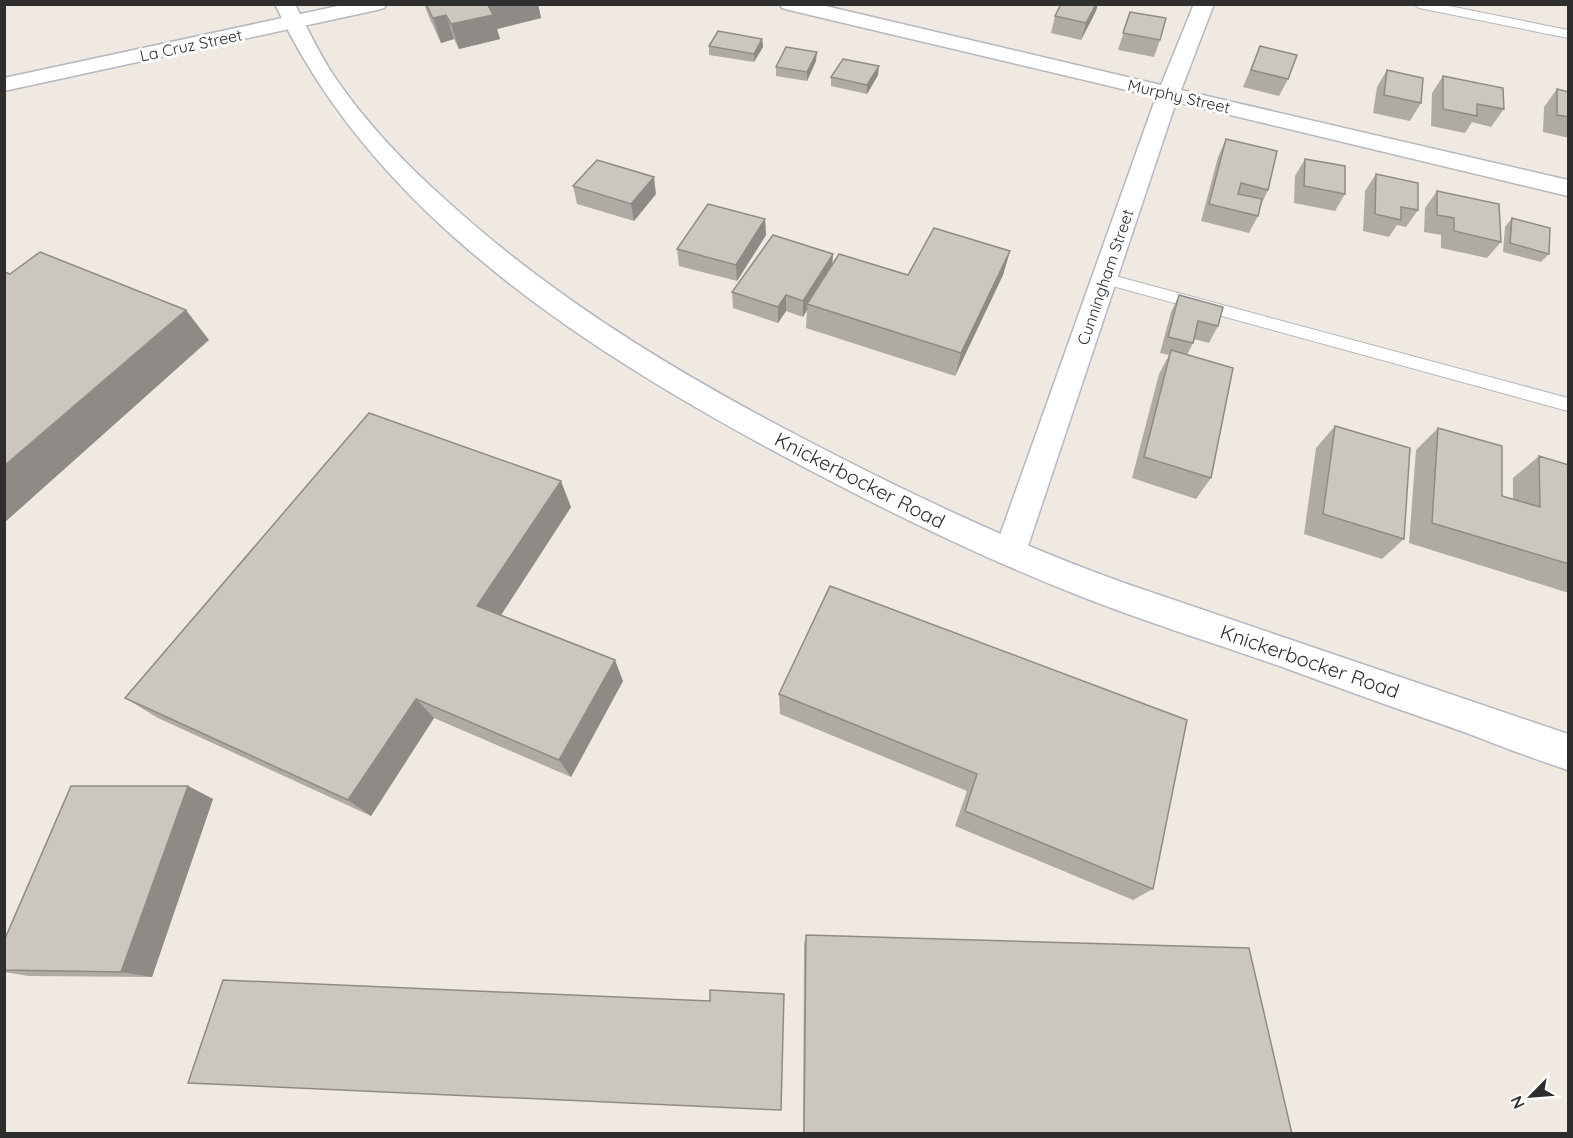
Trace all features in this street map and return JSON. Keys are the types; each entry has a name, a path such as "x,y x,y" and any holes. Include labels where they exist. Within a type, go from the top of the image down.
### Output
{"street":[{"name":"La Cruz Street","path":"4,85 289,14 377,4"},
{"name":"Murphy Street","path":"789,4 1569,188"},
{"name":"Cunningham Street","path":"1010,552 1168,94 1204,4"},
{"name":"Knickerbocker Road","path":"289,14 317,68 336,94 387,156 431,201 552,302 655,370 763,431 915,510 1010,552 1093,586 1569,752"}],"lane":[{"path":"1419,4 1569,34"},
{"path":"1104,278 1569,405"}],"building":[{"path":"426,4 488,4 493,15 451,24 446,15 433,18"},
{"path":"1061,4 1096,4 1086,23 1055,16"},
{"path":"1130,12 1166,18 1160,40 1123,33"},
{"path":"718,31 762,39 754,54 709,46"},
{"path":"1260,46 1297,55 1288,79 1251,70"},
{"path":"786,47 817,52 807,72 776,67"},
{"path":"843,59 879,66 867,85 831,77"},
{"path":"1387,70 1423,78 1421,103 1384,95"},
{"path":"1443,76 1503,88 1504,109 1477,104 1477,116 1443,109"},
{"path":"1557,89 1569,92 1569,117 1557,115"},
{"path":"1226,139 1277,151 1268,190 1241,183 1238,194 1262,199 1258,216 1209,204"},
{"path":"1305,159 1345,166 1345,194 1304,186"},
{"path":"597,160 654,177 631,204 573,186"},
{"path":"1376,174 1418,183 1418,210 1401,207 1401,220 1375,214"},
{"path":"1437,191 1499,204 1501,242 1454,231 1454,218 1437,215"},
{"path":"708,204 765,219 736,265 677,249"},
{"path":"1512,218 1550,228 1549,254 1510,243"},
{"path":"934,228 1010,251 961,353 807,304 839,254 908,275"},
{"path":"773,235 833,254 803,301 786,295 778,307 732,292"},
{"path":"40,252 186,310 4,466 4,272 10,274"},
{"path":"1179,295 1223,307 1218,326 1198,321 1193,343 1168,337"},
{"path":"1171,350 1233,368 1211,478 1144,457"},
{"path":"369,413 561,481 477,606 615,660 559,760 416,699 348,800 125,698"},
{"path":"1335,426 1410,448 1404,539 1323,514"},
{"path":"1438,428 1502,446 1502,496 1540,507 1539,456 1569,465 1569,564 1432,523"},
{"path":"830,586 1187,720 1153,889 965,811 977,774 779,694"},
{"path":"71,786 188,786 121,972 4,970 4,941"},
{"path":"806,935 1249,948 1292,1134 804,1134"},
{"path":"223,980 710,1001 710,990 784,994 781,1110 188,1083"}]}
